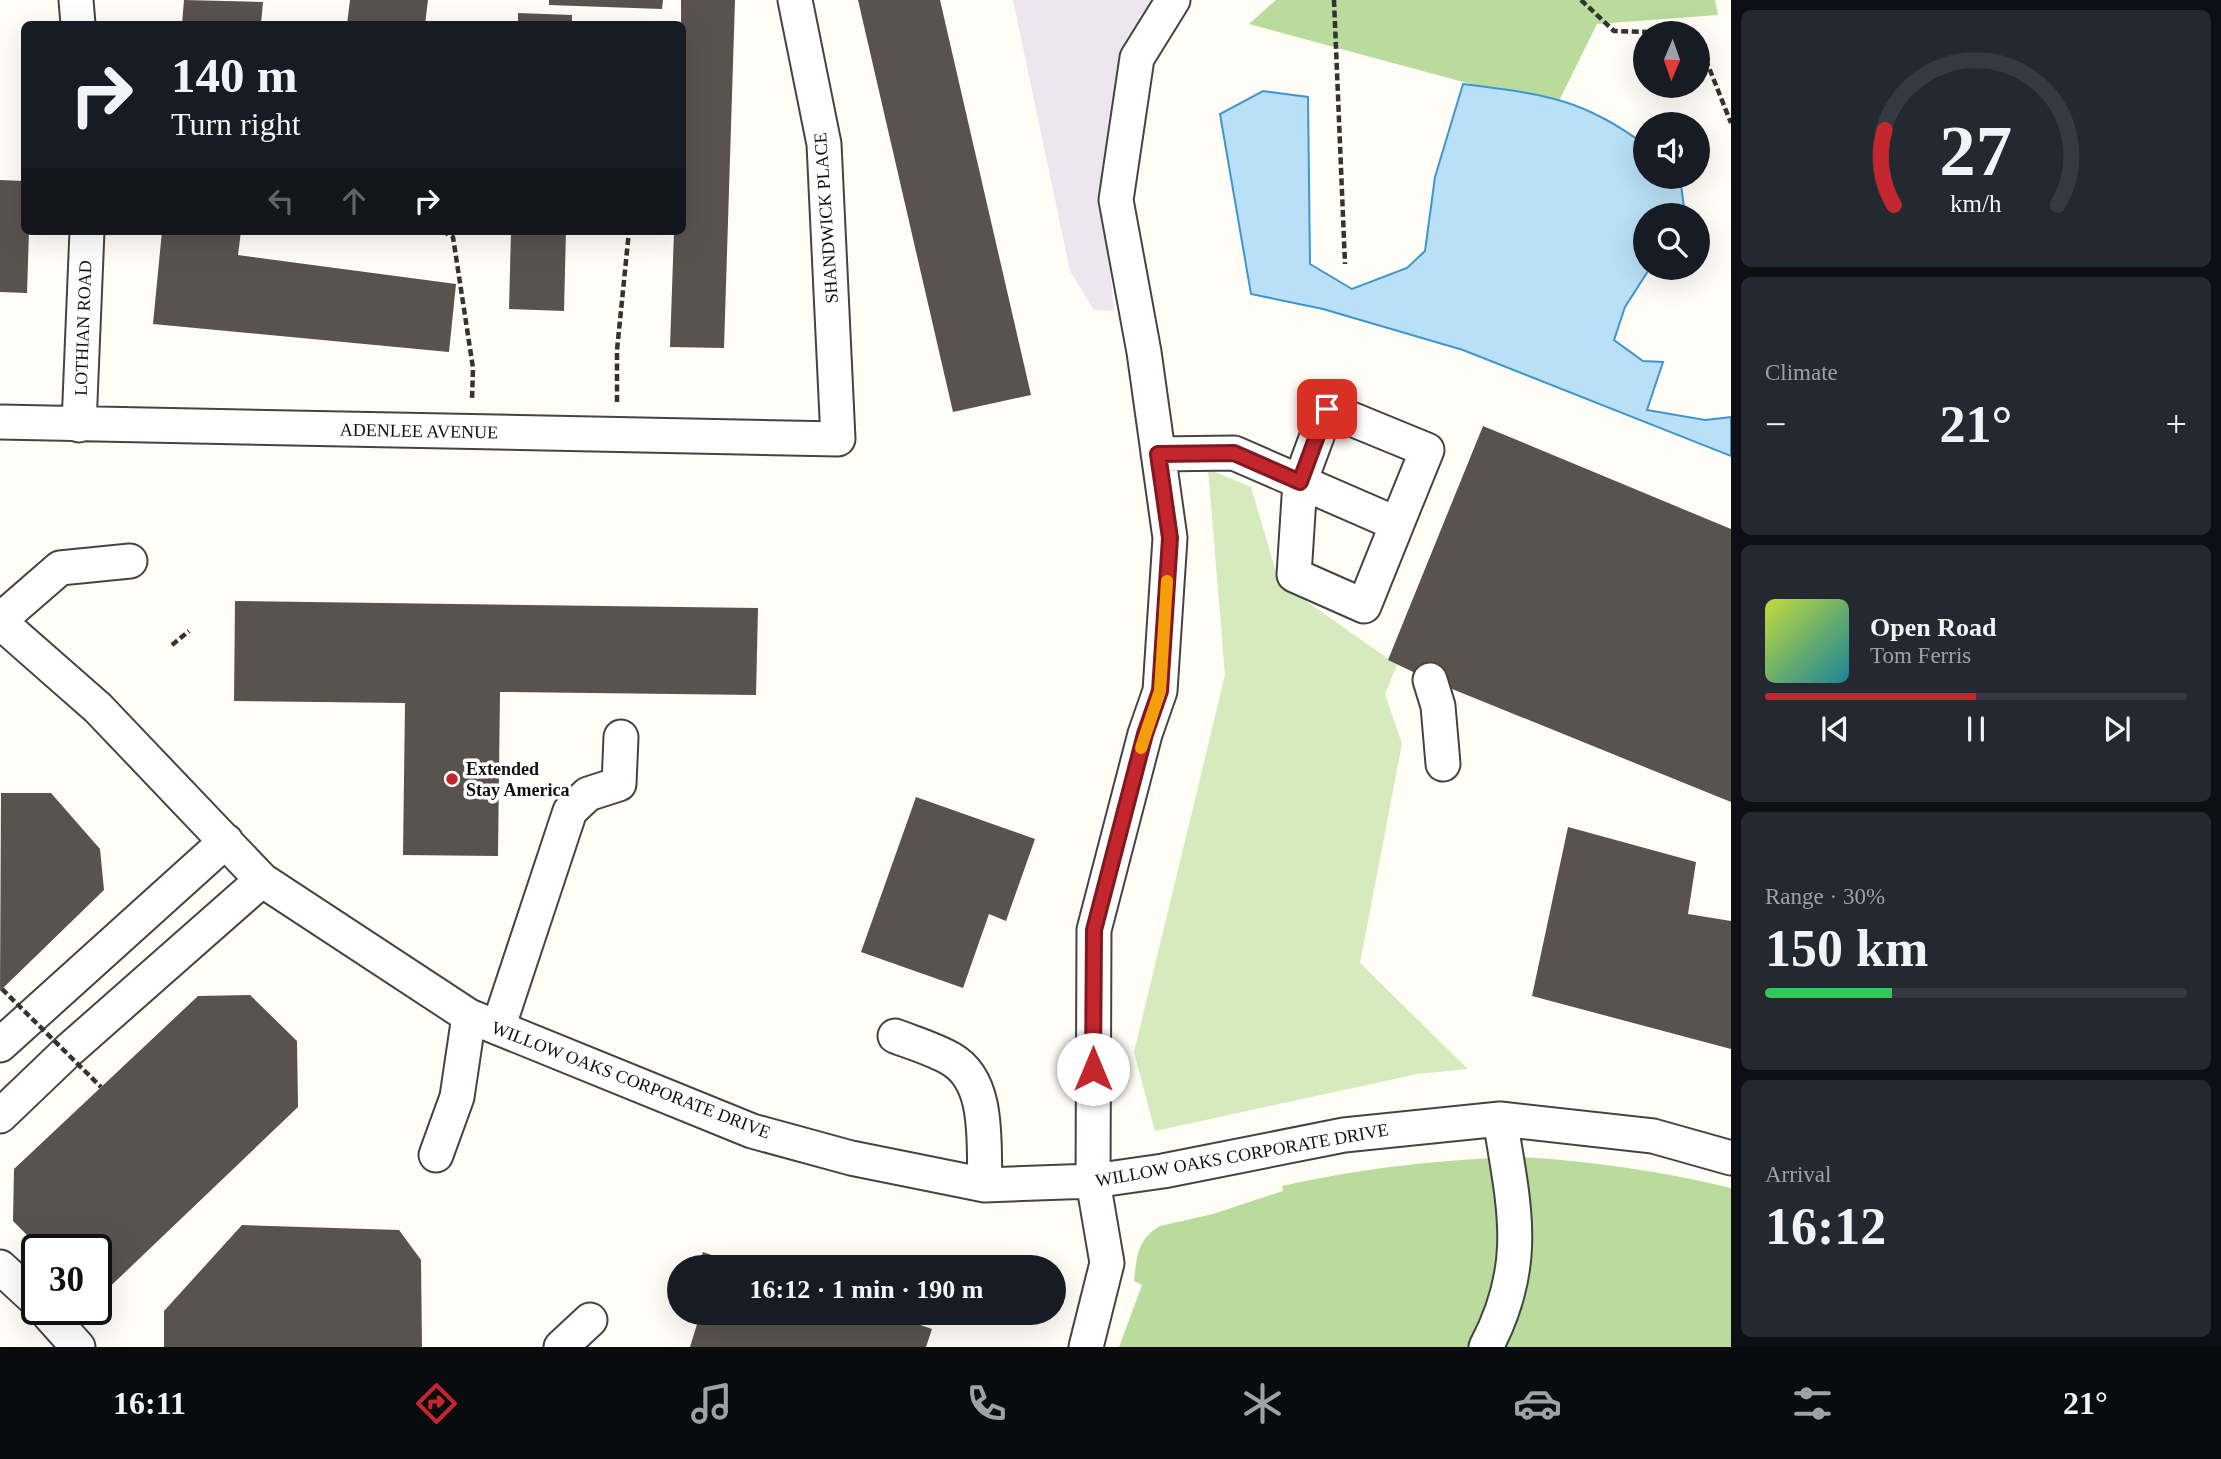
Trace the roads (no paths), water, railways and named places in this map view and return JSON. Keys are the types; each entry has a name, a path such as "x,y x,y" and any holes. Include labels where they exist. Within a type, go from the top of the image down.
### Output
{"street":[{"path":"76,0 78,21"},
{"name":"SHANDWICK PLACE","path":"795,0 824,144 838,439"},
{"path":"1086,1347 1107,1262 1093,1181 1094,930 1145,734 1160,691 1170,538 1116,200 1137,58 1172,0"},
{"name":"LOTHIAN ROAD","path":"79,425 87,235"},
{"path":"1327,409 1427,450 1397,524 1364,606 1294,575 1300,482 1327,409"},
{"name":"ADENLEE AVENUE","path":"0,422 838,439"},
{"path":"1158,454 1234,453 1397,524"},
{"path":"0,621 60,568 130,561"},
{"name":"WILLOW OAKS CORPORATE DRIVE","path":"0,621 91,702 262,880 483,1022 752,1131 851,1158 985,1185 1093,1181 1164,1171 1344,1135 1500,1119 1653,1136 1731,1158"},
{"path":"1430,680 1438,706 1443,764"},
{"path":"436,1156 483,1022 570,811 588,794 619,784 621,737"},
{"path":"0,1045 226,841"},
{"path":"0,1116 69,1050 262,880"},
{"path":"895,1036 953,1060 976,1085 982,1123 985,1185"},
{"path":"1486,1347 1502,1316 1514,1272 1514,1210 1500,1119"},
{"path":"0,1267 21,1286"},
{"path":"561,1347 590,1320"},
{"path":"58,1325 78,1347"}],"water":[{"path":"1463,84 1559,100 1580,107 1633,137 1633,189 1682,189 1683,203 1633,203 1633,280 1642,280 1625,307 1614,340 1643,361 1663,362 1647,410 1705,420 1731,417 1731,456 1463,350 1323,309 1251,294 1220,114 1263,91 1308,97 1310,264 1352,289 1407,268 1425,251 1435,177"}],"place":[{"name":"Extended Stay America","path":"452,779"}]}
